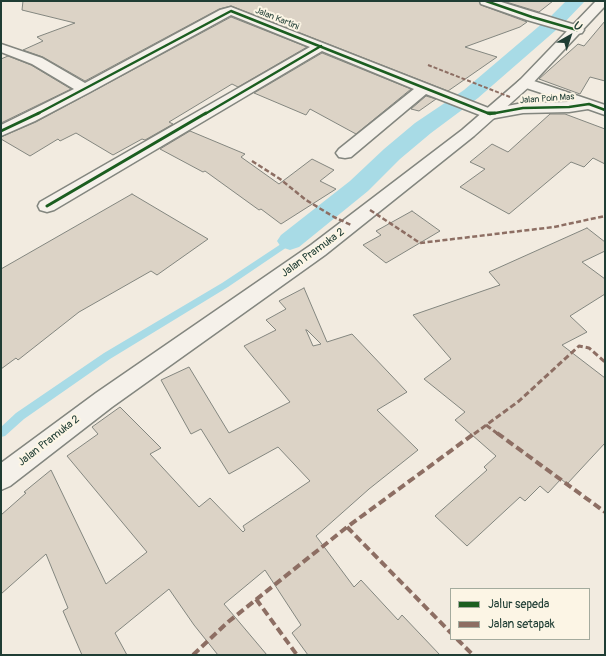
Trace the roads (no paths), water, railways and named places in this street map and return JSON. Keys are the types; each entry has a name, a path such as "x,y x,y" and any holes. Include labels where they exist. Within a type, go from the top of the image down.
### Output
{"street":[{"path":"486,1 546,22 569,28"},
{"name":"Jalan Pramuka 2","path":"1,478 116,391 318,250 525,83 569,28 603,1"},
{"name":"Jalan Kartini","path":"1,131 86,89 228,12 239,13 425,87 486,113"},
{"path":"47,206 321,46"},
{"path":"2,48 37,61 86,89"},
{"name":"Jalan Poin Mas","path":"525,83 605,110"},
{"path":"345,153 425,87"},
{"name":"Jalan Poin Mas","path":"486,113 523,108 569,107 589,104"}],"waterway":[{"path":"290,241 359,186 392,154 423,128 471,94 557,20 576,1"},
{"path":"1,433 20,416 107,356 225,285 290,241"}]}
